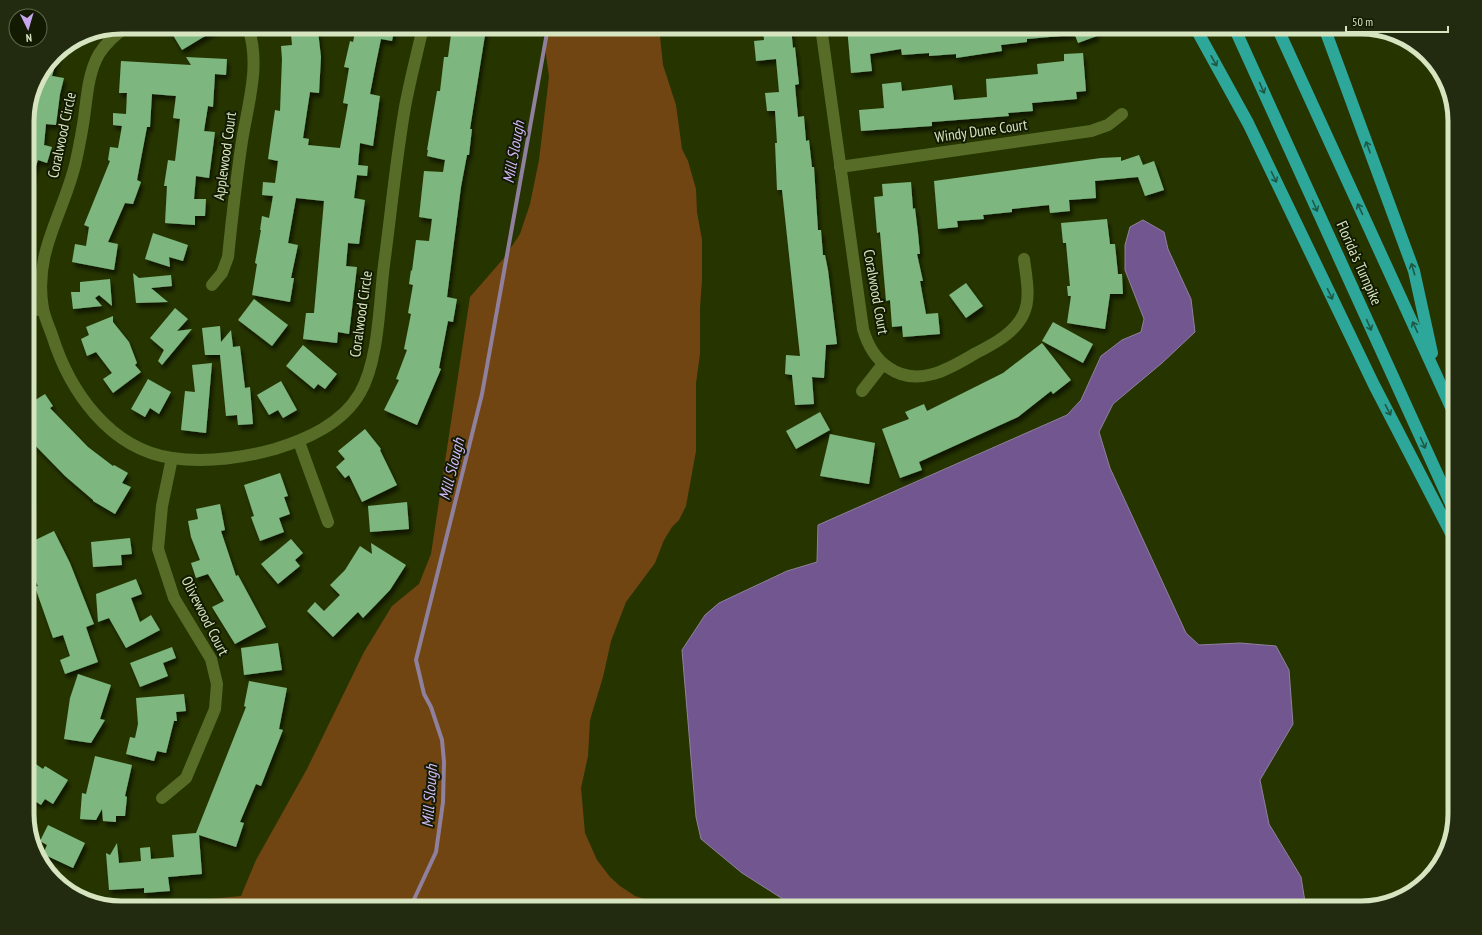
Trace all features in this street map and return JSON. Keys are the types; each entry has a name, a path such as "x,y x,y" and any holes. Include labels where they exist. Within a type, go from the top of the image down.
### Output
{"highway":[{"path":"1200,34 1248,123 1374,385 1448,528"},
{"name":"Florida's Turnpike","path":"1237,34 1448,498"},
{"name":"Florida's Turnpike","path":"1280,34 1448,400"},
{"path":"1327,34 1414,271 1437,375"}],"street":[{"name":"Coralwood Circle","path":"118,34 105,46 99,54 92,73 73,175 50,234 42,266 44,309 59,359 74,388 92,411 113,430 136,445 172,458 214,460 258,454 299,442 337,421 360,393 375,352 379,303 405,108 421,34"},
{"name":"Applewood Court","path":"212,285 222,273 228,257 242,142 254,73 253,47 250,34"},
{"name":"Coralwood Court","path":"822,34 863,329 873,354 883,364 908,376 933,374 980,351 1007,334 1020,321 1026,307 1027,291 1024,259"},
{"name":"Windy Dune Court","path":"840,167 1091,131 1108,125 1122,114"},
{"path":"34,310 44,309"},
{"path":"862,391 883,364"},
{"path":"299,442 328,522"},
{"name":"Olivewood Court","path":"162,798 186,778 215,709 217,684 211,658 174,598 158,549 162,506 172,458"}],"shaded area":[{"name":"Mill Slough","path":"547,34 660,34 663,65 676,105 682,149 688,161 696,189 697,212 702,240 700,354 696,383 696,451 686,506 679,520 672,527 664,540 655,563 626,602 611,641 603,677 590,720 588,756 581,788 585,833 597,860 610,877 620,886 635,896 650,901 191,901 241,896 256,860 307,769 364,652 392,606 419,584 431,554 470,297 504,258 520,234 530,204 539,160 549,77 545,48"},
{"path":"1143,220 1164,232 1168,249 1191,299 1195,332 1162,363 1113,404 1099,432 1110,468 1186,633 1199,645 1240,643 1276,646 1289,670 1293,724 1260,780 1269,824 1301,877 1305,901 786,901 742,873 701,839 696,817 682,650 705,615 719,603 787,571 817,562 818,525 1067,415 1081,400 1101,356 1122,340 1141,332 1144,319 1125,270 1125,245 1130,227"}],"building":[{"path":"172,34 208,34 182,50"},
{"path":"291,34 318,34 321,57 319,93 310,92 303,138 309,139 308,145 340,148 348,104 343,103 349,68 344,67 350,41 353,42 355,34 394,34 392,41 381,39 370,94 380,96 373,146 360,143 358,165 368,166 367,176 357,175 354,198 365,200 359,244 348,243 346,266 357,267 349,334 338,332 337,343 303,339 306,313 314,313 324,201 296,198 288,243 298,245 291,278 294,278 290,302 252,295 262,216 269,218 273,196 262,195 263,182 275,183 278,161 268,159 275,110 280,111 281,46 292,45"},
{"path":"451,34 485,34 470,129 472,129 469,155 467,155 461,187 447,297 457,299 453,322 448,321 439,368 441,369 417,425 384,410 399,380 396,379 407,350 404,349 411,314 408,313 413,285 409,284 416,240 429,241 432,219 419,217 424,171 443,172 445,160 427,156 427,150 437,91 440,91 444,57 448,57"},
{"path":"764,34 792,34 793,48 795,47 799,84 795,85 798,117 804,116 806,141 809,140 812,167 814,167 818,230 821,230 823,255 825,255 828,270 837,344 826,345 824,378 812,377 814,404 795,405 792,375 785,374 786,355 800,356 782,190 777,190 775,111 767,111 765,93 779,92 776,59 756,61 754,41 764,40"},
{"path":"848,34 1072,34 1027,39 1027,42 1001,45 1002,51 956,58 956,54 929,56 929,53 902,55 901,49 870,54 872,71 851,73"},
{"path":"1075,34 1096,34 1097,36 1078,43"},
{"path":"1083,53 1086,91 1076,92 1077,99 1032,103 1033,111 1008,113 1009,116 932,122 932,126 861,131 859,110 884,108 882,84 901,82 902,91 952,85 954,100 987,97 986,79 1038,74 1037,64 1064,61 1064,54"},
{"path":"186,57 227,59 226,75 215,74 213,107 208,106 204,131 215,132 209,178 196,176 194,199 206,199 205,216 195,216 195,225 165,223 167,186 164,186 168,160 175,161 180,119 173,118 176,96 152,94 150,127 147,127 137,180 141,182 133,204 125,203 108,242 118,244 114,270 72,262 75,244 86,246 89,227 84,225 110,161 108,160 110,147 118,148 122,126 113,125 113,113 126,114 127,93 119,93 121,61 191,65"},
{"path":"56,63 52,76 64,78 60,94 56,125 46,124 44,145 52,147 47,163 38,160 34,172 34,115 37,98 43,82"},
{"path":"1139,155 1143,165 1154,161 1164,190 1145,196 1138,177 1095,181 1096,198 1069,200 1070,211 1050,213 1049,205 1012,209 1012,212 983,215 984,219 957,221 958,227 938,229 934,181 1101,158 1121,157 1121,161"},
{"path":"911,182 913,209 915,208 920,254 917,254 923,281 920,281 926,314 938,313 940,334 903,337 902,326 892,327 890,300 886,301 880,232 877,233 874,197 883,196 882,184"},
{"path":"1107,219 1110,244 1115,244 1118,274 1122,274 1123,294 1110,294 1105,329 1067,323 1071,296 1068,296 1067,286 1070,286 1066,243 1063,243 1061,223"},
{"path":"153,233 188,245 183,261 169,257 170,267 145,259"},
{"path":"133,273 139,278 171,275 172,286 151,288 168,302 136,303"},
{"path":"110,279 112,306 99,295 95,298 102,306 73,309 71,292 80,292 80,282"},
{"path":"966,283 983,306 966,318 949,295"},
{"path":"254,299 288,325 272,346 238,320"},
{"path":"175,308 188,319 177,331 192,329 162,365 158,361 164,350 150,338"},
{"path":"113,316 113,322 129,342 137,363 135,365 141,372 113,393 103,379 112,373 96,352 87,356 81,339 89,335 86,327"},
{"path":"1053,322 1093,344 1083,363 1042,341"},
{"path":"220,326 221,342 231,330 233,347 240,346 245,388 250,387 253,424 238,425 237,415 226,416 220,355 205,355 202,328"},
{"path":"1042,343 1071,380 1053,394 1051,391 1018,417 919,462 922,470 900,478 882,429 909,419 905,412 924,404 927,411 1003,373"},
{"path":"303,345 337,374 325,389 318,384 314,389 286,366"},
{"path":"212,363 206,433 181,430 185,391 195,392 192,365"},
{"path":"148,379 171,392 159,414 150,408 145,417 131,409"},
{"path":"281,381 297,410 283,418 278,410 269,415 257,395"},
{"path":"45,394 53,406 50,408 88,447 113,466 114,465 128,473 122,483 131,487 115,514 93,501 65,476 34,444 34,401"},
{"path":"820,412 830,430 796,449 786,431"},
{"path":"365,429 381,449 380,450 397,485 362,502 349,475 345,478 336,467 345,459 338,451"},
{"path":"830,434 875,443 869,484 820,476"},
{"path":"280,473 288,496 284,497 290,514 279,518 284,532 260,541 251,517 254,516 244,485"},
{"path":"407,502 409,529 370,532 368,506"},
{"path":"220,504 225,530 221,531 236,576 238,575 266,627 235,644 212,607 224,601 208,574 196,578 191,563 200,560 191,537 188,521 198,519 196,509"},
{"path":"54,531 70,563 94,624 86,627 98,662 65,674 60,660 70,656 63,635 53,638 35,587 38,586 34,578 34,541"},
{"path":"130,538 132,554 121,555 122,565 93,567 91,542"},
{"path":"291,539 303,553 295,560 300,566 278,584 261,564"},
{"path":"371,543 406,565 390,590 363,618 358,612 333,637 307,611 315,602 324,611 340,595 330,585 345,570 360,546 372,554"},
{"path":"136,579 142,594 131,598 140,622 151,615 160,630 126,648 109,618 98,622 96,594"},
{"path":"278,643 282,670 244,675 241,648"},
{"path":"172,647 176,658 163,663 168,676 140,687 130,663"},
{"path":"78,674 111,685 100,719 105,720 91,743 64,739 70,698"},
{"path":"249,681 287,688 279,729 283,730 261,786 256,784 240,822 244,823 236,847 199,835 202,874 168,877 170,891 144,893 144,888 109,890 106,853 110,855 117,843 119,863 141,861 140,848 150,847 151,859 174,857 172,835 196,833 246,707 244,706"},
{"path":"184,694 186,711 176,712 177,721 174,721 166,753 157,751 154,761 126,754 130,737 135,738 138,724 136,698"},
{"path":"95,756 132,765 125,796 127,797 125,816 116,816 116,822 103,821 102,809 96,820 80,819 82,793 86,794"},
{"path":"34,763 43,769 45,766 68,780 53,804 45,799 41,805 34,800"},
{"path":"48,825 85,843 73,868 44,855 44,853 47,845 40,841"}],"waterway":[{"name":"Mill Slough","path":"413,901 436,852 443,802 444,762 442,740 431,707 424,694 416,660 482,394 547,34"}]}
